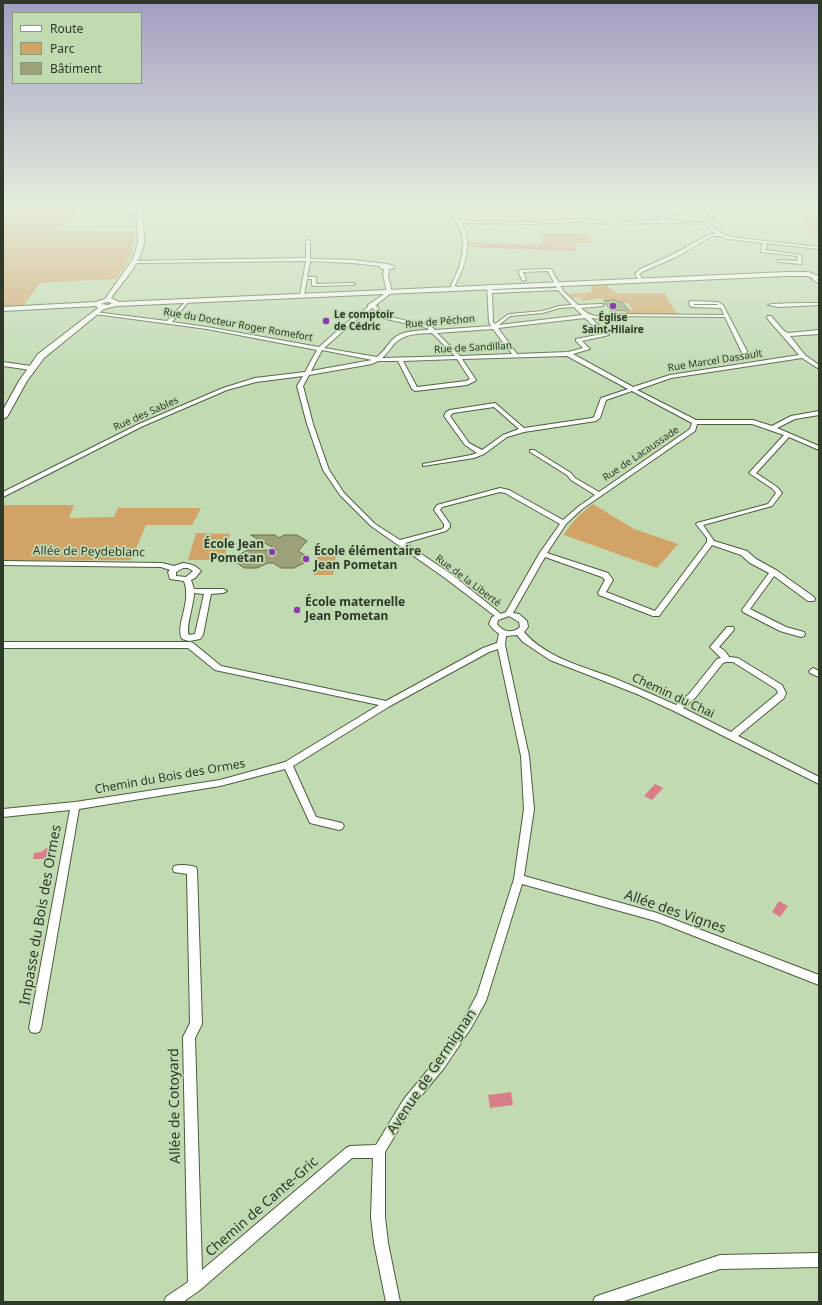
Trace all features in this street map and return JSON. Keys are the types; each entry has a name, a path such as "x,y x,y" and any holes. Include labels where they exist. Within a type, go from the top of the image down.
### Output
{"main road":[{"path":"107,300 131,268"},
{"path":"3,309 110,307 116,304 454,288 489,289 557,286 641,280 814,277 812,272 819,272"},
{"path":"3,418 31,368 41,356 95,313 101,302 107,300 114,301 116,304"}],"street":[{"path":"302,295 307,268"},
{"path":"385,268 384,278 390,291"},
{"path":"454,288 453,285 460,268"},
{"path":"641,280 638,277 638,272 647,268"},
{"path":"524,280 520,271 549,270 557,286 587,316 598,325 603,318"},
{"path":"814,277 819,284"},
{"path":"305,278 314,278 314,285 353,284"},
{"path":"489,289 490,316 493,326 515,355"},
{"name":"Rue de la Liberté","path":"390,291 385,297 370,306 320,349 305,374 300,386 310,424 326,470 342,494 373,525 448,576 499,616"},
{"path":"169,322 187,301"},
{"path":"722,307 692,306 691,302 718,303 722,307 727,316 746,355"},
{"path":"770,305 819,304"},
{"path":"493,326 509,315 543,312 559,307 602,305"},
{"path":"370,306 376,308 379,316 424,326 432,330 458,357 473,380 467,383 415,389 400,360"},
{"name":"Rue du Docteur Roger Romefort","path":"95,313 169,322 379,358"},
{"name":"Rue de Péchon","path":"379,358 397,336 432,330 493,326 587,316 603,318 613,315 727,316"},
{"path":"769,317 782,332 787,335 787,337 803,356 819,367"},
{"name":"Rue de Sandillan","path":"379,358 400,360 568,354 587,349 578,340 606,335 598,325"},
{"path":"787,335 819,332"},
{"name":"Rue de Lacaussade","path":"509,614 543,554 564,523 580,508 693,431 695,422 568,354"},
{"name":"Rue Marcel Dassault","path":"523,430 594,420 597,418 603,398 670,377 803,356"},
{"path":"305,374 372,362 379,358"},
{"path":"3,364 31,368"},
{"name":"Rue des Sables","path":"3,495 141,425 225,389 250,381 305,374"},
{"path":"482,453 467,444 447,416 448,413 452,411 495,406 523,430"},
{"path":"773,428 793,417 819,413"},
{"path":"695,422 753,422 773,428 819,448"},
{"path":"425,465 472,457 482,453 505,436 523,430"},
{"path":"711,542 710,538 699,524 770,505 779,494 775,488 752,473 788,434"},
{"path":"532,451 569,474 573,479 600,495"},
{"path":"398,542 444,530 447,524 437,510 439,506 500,490 510,492 564,523"},
{"path":"543,554 605,575 609,580 602,593 656,614 711,542"},
{"path":"711,542 744,553 753,561 773,572 811,599"},
{"name":"Allée de Peydeblanc","path":"3,564 162,566 175,569 183,565 194,567 197,571 194,576 187,579"},
{"path":"175,569 172,572 173,577 178,579 187,579 191,591 183,631 185,637 197,637 199,635 208,592"},
{"path":"773,572 746,610 783,629 801,634"},
{"path":"191,591 223,591"},
{"path":"509,614 524,621 524,627 519,632 503,633 495,628 493,624 495,619 499,616 509,614"},
{"path":"726,659 722,653 714,647 730,629"},
{"name":"Chemin du Chai","path":"519,632 526,640 553,658 640,692 677,709 819,781"},
{"name":"Avenue de Germignan","path":"393,1302 381,1243 379,1223 379,1151 408,1103 440,1064 467,1024 482,997 519,879 529,809 525,756 501,645 503,633"},
{"path":"3,645 190,645 218,668 387,704"},
{"name":"Chemin du Bois des Ormes","path":"3,813 74,806 220,783 288,765 387,704 486,650 501,645"},
{"path":"677,709 692,696 720,661 726,659 735,660 779,686 782,690 781,696 731,737"},
{"path":"288,765 313,820 339,826"},
{"name":"Impasse du Bois des Ormes","path":"35,1028 74,806"},
{"name":"Allée de Cotoyard","path":"178,869 192,870 196,1024 189,1037 195,1285"},
{"name":"Allée des Vignes","path":"519,879 658,917 819,980"},
{"name":"Chemin de Cante-Gric","path":"171,1302 195,1285 350,1152 379,1151"},
{"path":"600,1302 720,1262 819,1260"}],"green space":[{"path":"3,268 123,268 115,279 40,283 23,306 3,307"},
{"path":"591,284 607,284 608,288 611,288 616,293 665,293 671,305 680,316 626,314 623,310 633,310 628,303 605,302 602,298 583,301 579,297 571,298 567,294 591,292"},
{"path":"593,504 634,529 678,544 657,568 564,535 577,518"},
{"path":"3,505 74,505 69,518 114,517 118,508 201,508 192,525 146,525 131,560 3,561"},
{"path":"196,533 230,534 224,560 188,560"},
{"path":"317,555 336,555 333,575 314,575"}],"shaded area":[{"path":"655,784 663,788 652,800 644,796"},
{"path":"51,845 56,850 44,859 33,859 34,853 41,852"},
{"path":"779,901 788,906 780,917 772,912"},
{"path":"511,1092 513,1105 490,1108 488,1095"}],"building":[{"name":"Église Saint-Hilaire","path":"616,300 617,302 622,302 629,310 611,311 604,301"},
{"name":"École Jean Pometan","path":"251,535 275,535 279,538 284,535 297,535 307,541 298,551 305,555 304,563 294,568 281,568 273,563 268,563 257,568 244,568 236,562 238,555 248,550 277,550"}],"place":[{"name":"Église Saint-Hilaire","path":"613,306"},
{"name":"Le comptoir de Cédric","path":"326,321"},
{"name":"École Jean Pometan","path":"272,552"},
{"name":"École élémentaire Jean Pometan","path":"306,559"},
{"name":"École maternelle Jean Pometan","path":"297,610"}]}
